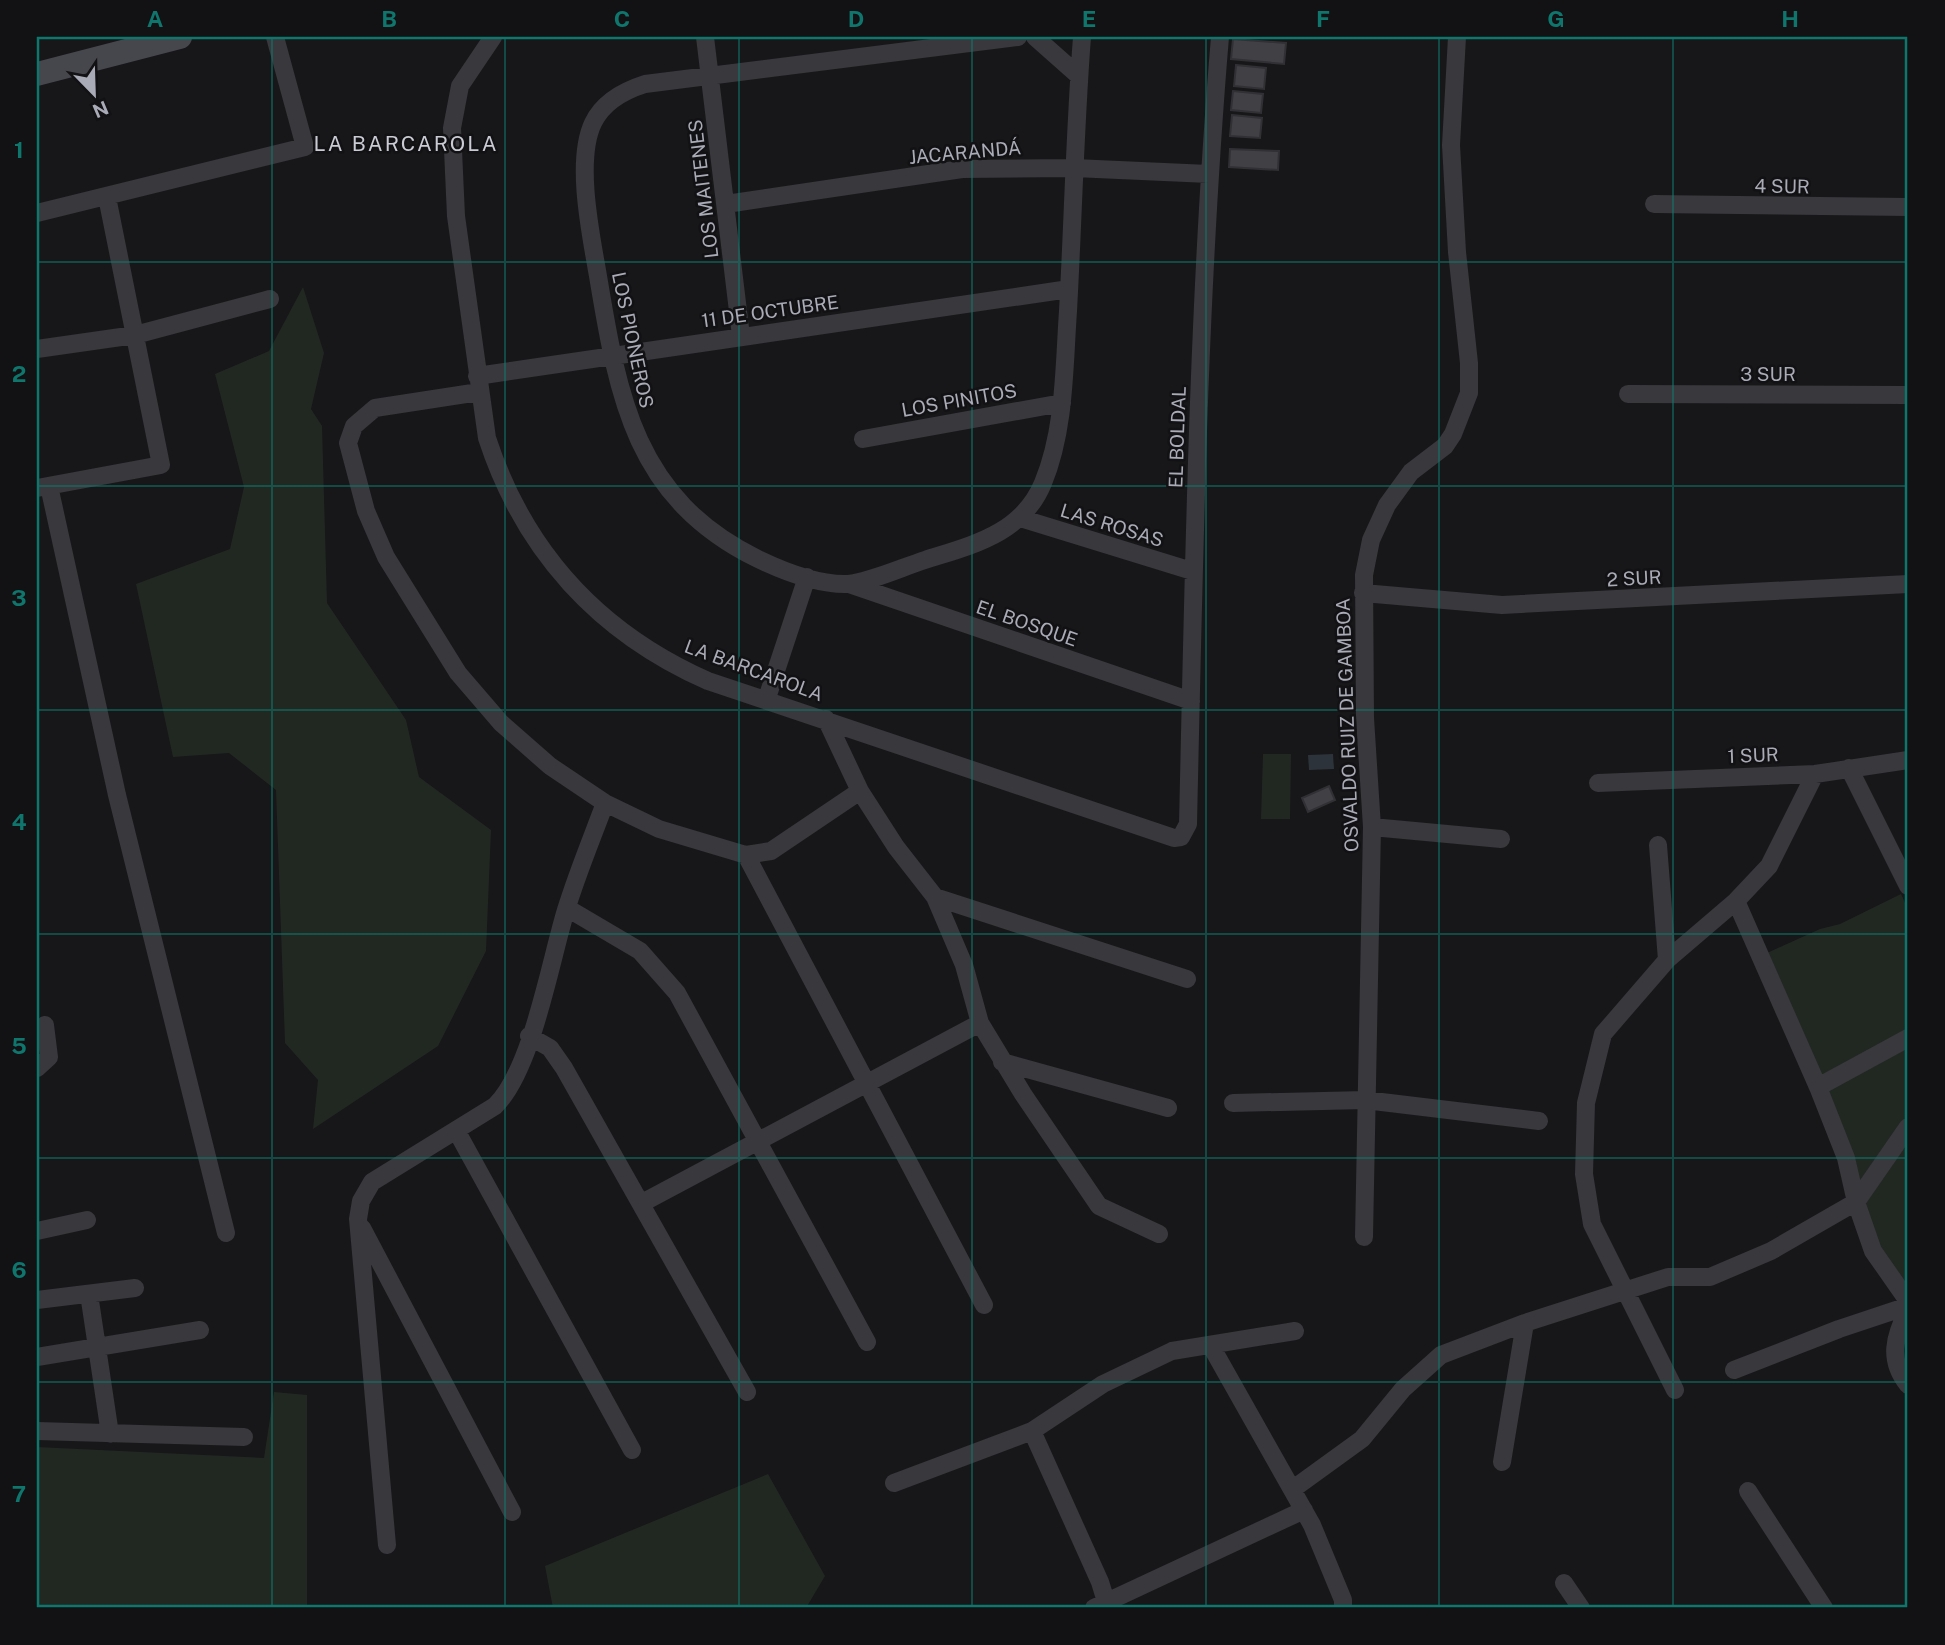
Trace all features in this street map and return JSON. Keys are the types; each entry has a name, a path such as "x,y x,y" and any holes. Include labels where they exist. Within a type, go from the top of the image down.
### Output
{"main road":[{"path":"37,74 180,37"}],"street":[{"path":"37,213 305,147 275,37"},
{"name":"LA BARCAROLA","path":"493,37 467,70 452,115 456,216 478,384 487,438 509,496 541,550 581,598 628,637 680,668 1174,838 1181,837"},
{"name":"LOS MAITENES","path":"705,37 741,336"},
{"name":"LOS PIONEROS","path":"1018,37 645,84 623,92 598,114 589,135 587,194 611,357 628,418 637,440 676,498 729,543 769,564 807,577 849,584 982,542 1020,518 1043,484 1062,403 1082,37"},
{"path":"1035,37 1079,76"},
{"name":"EL BOLDAL","path":"1181,837 1188,824 1192,571 1209,174 1220,37"},
{"name":"OSVALDO RUIZ DE GAMBOA","path":"1364,1237 1373,827 1365,718 1363,593 1371,540 1387,505 1411,472 1449,440 1460,422 1469,393 1469,363 1457,252 1452,171 1457,37"},
{"name":"JACARANDÁ","path":"726,204 962,169 1074,168 1209,174"},
{"path":"107,197 162,465 43,487 226,1233"},
{"name":"4 SUR","path":"1654,204 1908,207"},
{"name":"11 DE OCTUBRE","path":"746,855 659,829 605,803 524,746 458,673 386,556 358,488 348,443 354,426 367,413 384,406 611,357 1069,289"},
{"path":"37,349 135,335 270,299"},
{"name":"3 SUR","path":"1628,394 1908,395"},
{"name":"LOS PINITOS","path":"863,439 1062,403"},
{"name":"LAS ROSAS","path":"1020,518 1192,571"},
{"path":"767,698 807,577"},
{"name":"EL BOSQUE","path":"849,584 1191,701"},
{"name":"2 SUR","path":"1363,593 1514,605 1908,584"},
{"path":"827,719 860,791 934,897 964,965 980,1023 1002,1062 1100,1206 1159,1234"},
{"name":"1 SUR","path":"1598,783 1815,774 1908,760"},
{"path":"1849,768 1908,886"},
{"path":"1675,1390 1592,1224 1584,1174 1586,1103 1603,1034 1667,960 1736,901 1769,866 1815,774"},
{"path":"860,791 771,851 746,855 984,1305"},
{"path":"387,1545 358,1219 361,1201 372,1182 495,1106 508,1093 529,1036 567,908 605,803"},
{"path":"1373,827 1501,839"},
{"path":"1658,845 1667,960"},
{"path":"934,897 1187,979"},
{"path":"1736,901 1818,1087 1846,1158 1856,1202 1873,1251 1908,1306"},
{"path":"567,908 640,951 677,993 867,1342"},
{"path":"642,1203 980,1023"},
{"path":"37,1069 49,1057 45,1025"},
{"path":"529,1036 544,1043 556,1055 747,1392"},
{"path":"1818,1087 1908,1038"},
{"path":"1002,1062 1168,1108"},
{"path":"1233,1103 1365,1100 1539,1121"},
{"path":"1293,1489 1362,1439 1403,1388 1441,1355 1525,1323 1668,1278 1710,1277 1771,1251 1856,1202 1908,1127"},
{"path":"456,1130 632,1450"},
{"path":"358,1219 512,1513"},
{"path":"37,1231 87,1220"},
{"path":"37,1300 135,1288"},
{"path":"89,1294 110,1434"},
{"path":"1734,1370 1839,1329 1908,1306"},
{"path":"1908,1306 1895,1345 1896,1369 1908,1385"},
{"path":"1502,1462 1525,1323"},
{"path":"37,1357 200,1330"},
{"path":"894,1483 1032,1430 1103,1384 1172,1351 1295,1331"},
{"path":"1211,1346 1304,1510 1343,1600 1343,1608"},
{"path":"1032,1430 1103,1606 1304,1510"},
{"path":"37,1431 244,1437"},
{"path":"1748,1491 1824,1608"},
{"path":"1564,1583 1581,1608"}],"shaded area":[{"path":"303,287 324,353 311,409 322,426 327,603 406,720 419,777 491,830 486,951 438,1046 313,1129 318,1080 285,1043 276,790 229,753 173,757 136,584 230,549 244,487 215,374 269,351"},
{"path":"1263,754 1291,754 1290,819 1261,819"},
{"path":"1333,754 1334,769 1309,770 1308,755"},
{"path":"1901,894 1908,909 1908,1290 1879,1247 1767,953 1820,929 1840,924"},
{"path":"274,1392 307,1395 307,1608 37,1608 37,1447 264,1458"},
{"path":"768,1474 825,1576 806,1608 553,1608 545,1566"}],"building":[{"path":"1233,39 1286,43 1284,64 1231,59"},
{"path":"1236,65 1266,68 1264,89 1234,86"},
{"path":"1233,91 1263,94 1261,113 1231,110"},
{"path":"1232,115 1262,118 1260,138 1230,136"},
{"path":"1230,149 1279,151 1278,170 1229,167"},
{"path":"1329,786 1335,800 1308,812 1302,798"}],"district":[{"name":"LA BARCAROLA","path":"406,143"}]}
